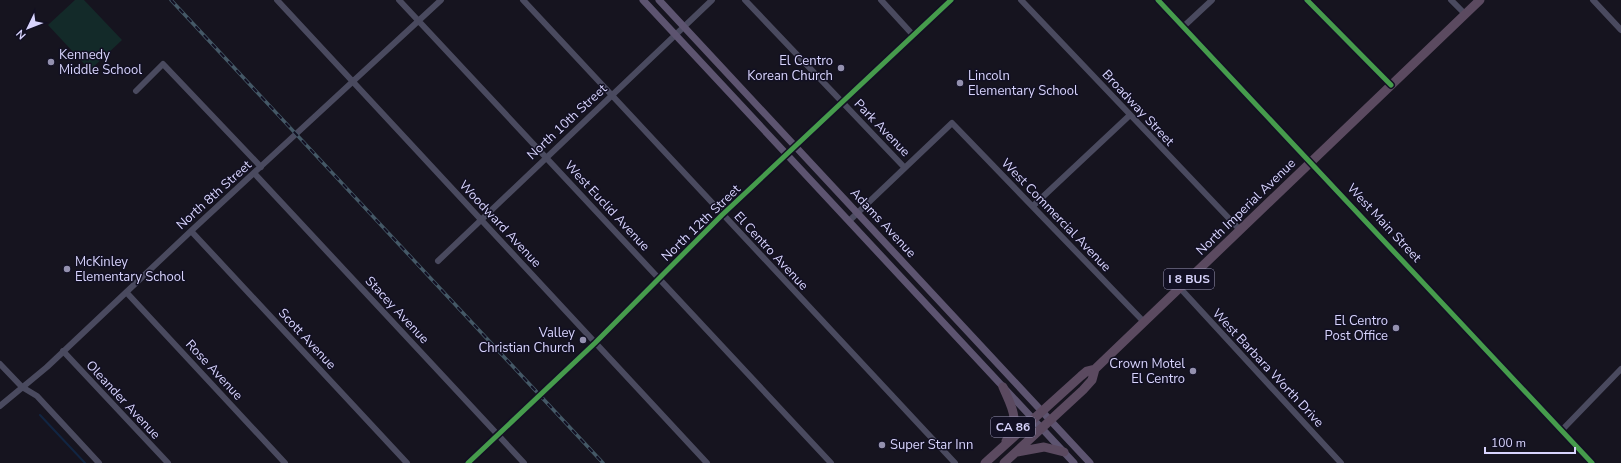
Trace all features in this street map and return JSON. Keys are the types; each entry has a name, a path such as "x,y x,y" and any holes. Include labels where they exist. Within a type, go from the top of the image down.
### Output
{"highway":[{"name":"I 8 BUS","path":"1311,162 1480,0"},
{"name":"North Imperial Avenue","path":"987,462 1087,371 1095,369 1311,162"},
{"name":"North Imperial Avenue","path":"1004,463 1092,380 1095,369"},
{"name":"CA 86","path":"987,462 1011,434 1014,424 1013,408 1003,387"},
{"path":"1015,452 1044,447 1064,452"}],"main road":[{"name":"Adams Avenue","path":"643,0 1074,463"},
{"name":"Adams Avenue","path":"659,0 1043,410 1090,463"}],"street":[{"name":"Woodward Avenue","path":"277,0 707,463"},
{"name":"West Euclid Avenue","path":"400,0 418,21 547,156 831,463"},
{"name":"North 8th Street","path":"0,406 126,293 190,231 441,0"},
{"name":"El Centro Avenue","path":"523,0 955,463"},
{"name":"North 10th Street","path":"438,261 712,0"},
{"name":"Park Avenue","path":"745,0 904,168"},
{"path":"881,0 913,35"},
{"name":"North 12th Street","path":"468,463 595,343 722,215 796,148 951,0"},
{"name":"Broadway Street","path":"1021,0 1240,230"},
{"name":"West Main Street","path":"1158,0 1592,463"},
{"path":"1183,27 1212,0"},
{"path":"1308,0 1391,85"},
{"path":"1452,0 1465,14"},
{"path":"1593,0 1621,30"},
{"path":"136,91 163,64 261,167"},
{"path":"1033,206 1130,115"},
{"name":"West Commercial Avenue","path":"904,168 952,123 1144,322"},
{"path":"849,221 904,168"},
{"name":"Stacey Avenue","path":"254,173 524,463"},
{"name":"Scott Avenue","path":"190,231 407,463"},
{"name":"West Barbara Worth Drive","path":"1180,288 1341,463"},
{"name":"Rose Avenue","path":"126,293 285,463"},
{"name":"Oleander Avenue","path":"63,351 168,463"},
{"path":"0,364 22,387 37,396 99,463"},
{"path":"1562,430 1621,369"}],"green space":[{"path":"75,0 84,0 122,40 90,70 48,25"}],"waterway":[{"path":"40,415 85,463"}],"railway":[{"path":"171,0 603,463"}],"cycle path":[{"path":"468,463 595,343 722,215 951,0"},
{"path":"1158,0 1592,463"},
{"path":"1307,0 1391,85"}],"place":[{"name":"Kennedy Middle School","path":"51,62"},
{"name":"El Centro Korean Church","path":"841,68"},
{"name":"Lincoln Elementary School","path":"960,83"},
{"name":"McKinley Elementary School","path":"67,269"},
{"name":"El Centro Post Office","path":"1396,328"},
{"name":"Valley Christian Church","path":"583,340"},
{"name":"Crown Motel El Centro","path":"1193,371"},
{"name":"Super Star Inn","path":"882,445"}]}
